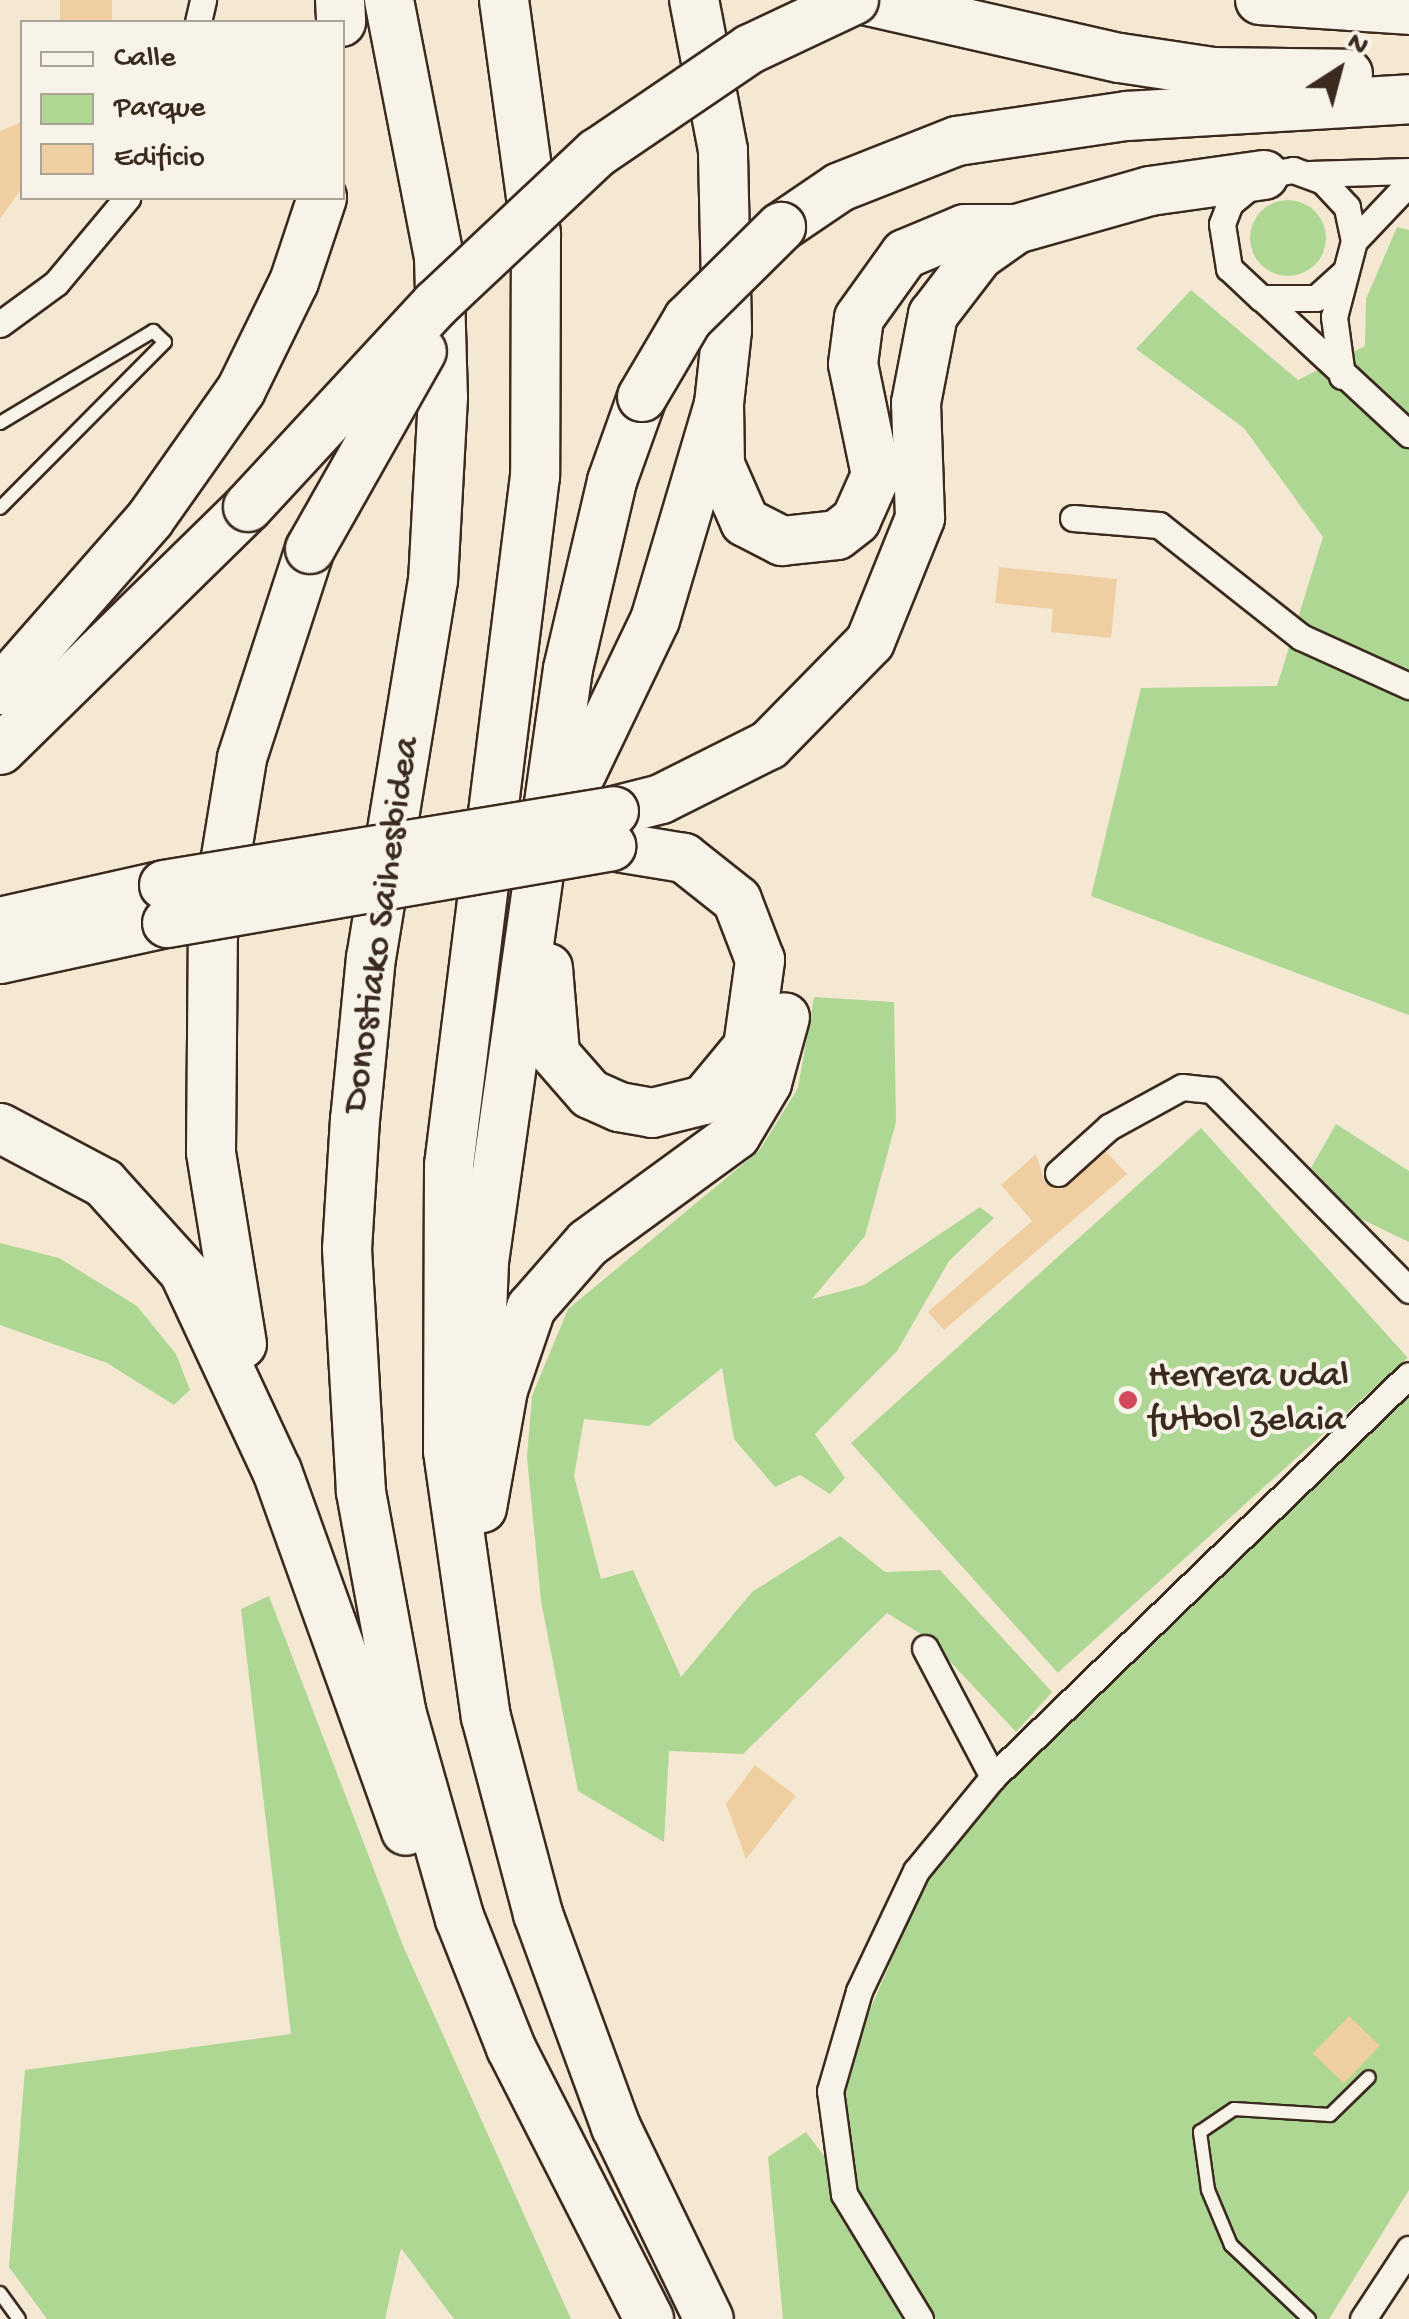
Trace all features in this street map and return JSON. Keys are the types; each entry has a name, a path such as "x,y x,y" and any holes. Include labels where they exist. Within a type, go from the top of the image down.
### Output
{"highway":[{"name":"Donostiako Saihesbidea","path":"389,0 439,257 443,397 432,580 371,957 348,1249 361,1492 401,1710 460,1919 519,2065 649,2319"},
{"path":"504,0 524,118 540,344 524,598 457,1072 444,1358 459,1576 486,1717 576,2024 709,2319"},
{"path":"694,0 724,150 728,330 719,404 720,465 745,522 782,541 836,534 856,520 876,474 853,364 868,298 928,241 1016,228 1150,190 1286,174"},
{"path":"0,750 248,507 504,239 630,127 750,49 854,0"},
{"path":"864,0 1016,41 1213,72 1409,71"},
{"path":"1260,0 1409,10"},
{"path":"576,2024 582,1963 525,1758 482,1508 484,1262 568,669 591,588 612,481 642,397 688,319 781,227 840,187 957,142 1094,119 1409,98"},
{"path":"0,690 150,519 224,416 270,336 321,200"},
{"path":"0,922 166,904 600,816 712,777 769,744 870,642 920,518 916,403 932,315 979,255 1016,228"},
{"path":"460,1919 420,1864 382,1774 277,1472 225,1271 206,1033 242,758 310,549 398,388 504,239"},
{"path":"600,816 703,868 737,900 756,939 761,995 748,1048 722,1085 679,1110 652,1113 590,1094 555,1054 544,1002 719,404"},
{"path":"591,588 600,816"},
{"path":"482,1508 504,1390 531,1308 588,1243 736,1135 766,1083 784,1025 782,936 754,881 696,834 600,816"},
{"path":"0,959 166,904"},
{"path":"0,1128 82,1167 161,1239 203,1308 277,1472"}],"street":[{"path":"1409,172 1286,174 1230,203 1222,236 1229,268 1409,434"},
{"path":"1286,174 1347,207 1354,241"},
{"path":"1342,376 1334,317 1354,241 1409,183"},
{"path":"0,324 56,282 124,200"},
{"path":"1262,298 1316,298 1344,273"},
{"path":"1073,518 1159,525 1302,637 1409,686"},
{"path":"1058,1173 1109,1127 1182,1087 1212,1090 1409,1290"},
{"path":"920,2319 844,2194 830,2091 859,1991 916,1871 993,1777 1409,1375"},
{"path":"924,1648 993,1777"},
{"path":"1363,2319 1409,2249"}],"lane":[{"path":"0,423 153,331 165,342 0,508"},
{"path":"1309,2319 1231,2244 1208,2190 1200,2132 1234,2109 1330,2116 1369,2077"},
{"path":"0,2293 20,2319"}],"green space":[{"path":"1288,200 1315,211 1326,238 1315,265 1288,276 1261,265 1250,238 1261,211"},
{"path":"1397,227 1409,230 1409,1015 1091,896 1141,688 1277,686 1323,537 1244,428 1136,349 1191,290 1298,380 1365,346 1366,299"},
{"path":"814,997 894,1002 896,1122 865,1236 812,1299 864,1285 980,1207 994,1218 949,1261 897,1351 815,1434 845,1478 830,1494 800,1475 775,1487 734,1439 722,1368 649,1426 584,1419 574,1476 601,1579 633,1570 681,1677 752,1592 840,1536 885,1572 940,1570 1052,1692 1016,1732 929,1639 887,1613 743,1754 669,1751 664,1842 578,1791 541,1601 527,1457 532,1396 568,1309 759,1151 798,1088"},
{"path":"1336,1124 1409,1171 1409,1242 1359,1218 1311,1168"},
{"name":"Herrera udal futbol zelaia","path":"1201,1128 1408,1358 1058,1673 851,1443"},
{"path":"0,1243 59,1258 137,1306 176,1354 190,1390 174,1405 107,1363 0,1325"},
{"path":"1409,1393 1409,2190 1329,2319 783,2319 768,2157 806,2132 851,2192 842,2105 854,2047 931,1868 995,1783"},
{"path":"269,1596 404,1948 571,2319 454,2319 401,2248 385,2319 47,2319 9,2267 25,2070 291,2034 241,1609"}],"building":[{"path":"60,0 112,0 112,20 60,20"},
{"path":"20,123 20,191 0,219 0,131"},
{"path":"999,567 1117,579 1111,638 1051,632 1053,609 995,603"},
{"path":"1106,1152 1127,1174 944,1330 928,1312 1032,1221 1001,1185 1036,1154 1045,1183 1062,1189"},
{"path":"755,1765 796,1796 746,1859 726,1804"},
{"path":"1349,2016 1380,2046 1344,2083 1313,2053"}],"place":[{"name":"Herrera udal futbol zelaia","path":"1128,1400"}]}
